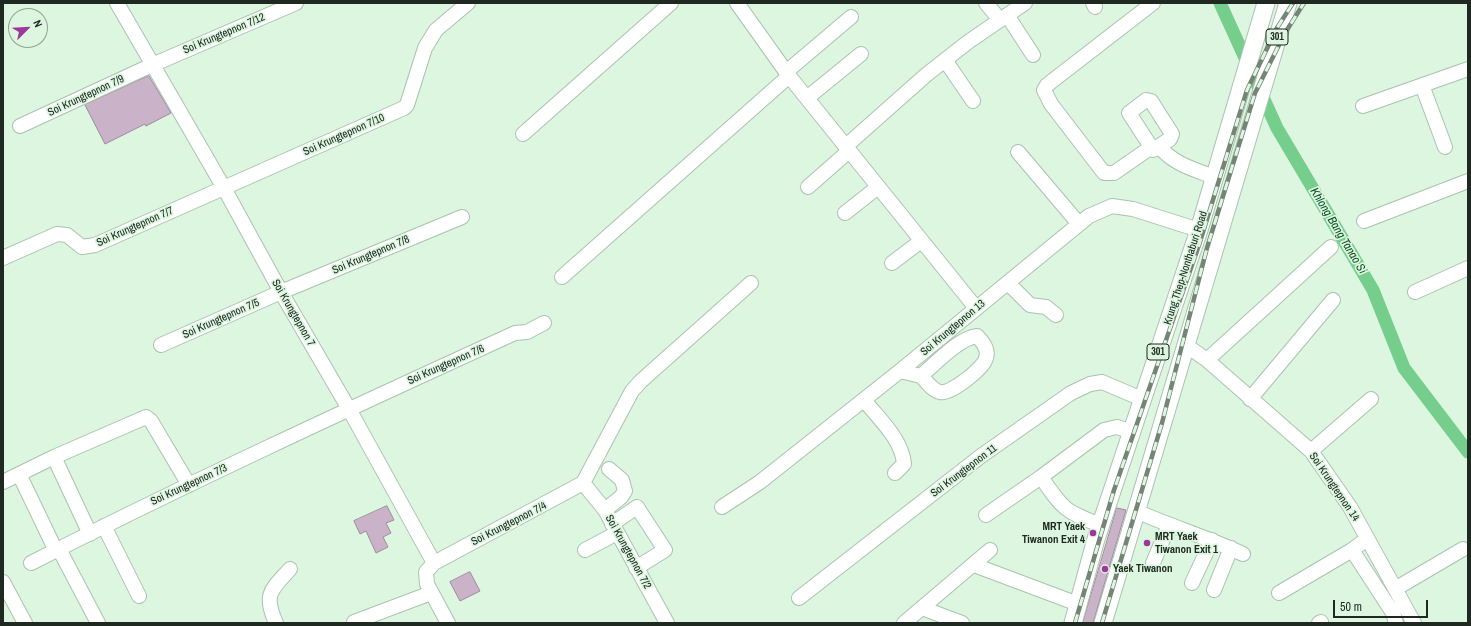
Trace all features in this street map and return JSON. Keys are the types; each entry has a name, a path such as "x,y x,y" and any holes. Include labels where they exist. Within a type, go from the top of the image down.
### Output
{"main road":[{"name":"Krung Thep-Nonthaburi Road","path":"1073,623 1101,525 1199,230 1266,3"},
{"name":"Krung Thep-Nonthaburi Road","path":"1103,623 1138,512 1287,3"}],"street":[{"name":"Soi Krungtepnon 7","path":"117,3 224,188 281,292 349,409 434,562"},
{"name":"Soi Krungtepnon 7/12","path":"152,65 296,3"},
{"name":"Soi Krungtepnon 7/10","path":"224,188 404,108 407,105 425,48 436,30 468,3"},
{"path":"523,134 671,3"},
{"path":"737,3 788,74 976,308"},
{"path":"986,3 1004,18 1033,55"},
{"path":"808,187 926,75 1025,3"},
{"path":"1152,3 1047,85 1044,90 1051,104 1104,173 1114,173 1155,147 1177,162 1214,177"},
{"path":"562,277 851,17"},
{"path":"807,98 860,54"},
{"path":"945,60 973,101"},
{"name":"Soi Krungtepnon 7/9","path":"20,126 152,65"},
{"path":"1363,106 1468,69"},
{"path":"1422,85 1445,147"},
{"path":"1018,152 1079,224"},
{"path":"1364,221 1468,181"},
{"path":"845,213 878,186"},
{"name":"Soi Krungtepnon 7/7","path":"3,258 57,234 67,235 82,247 95,245 224,188"},
{"name":"Soi Krungtepnon 13","path":"722,506 760,482 864,400 1089,216 1112,206 1133,209 1199,230"},
{"name":"Soi Krungtepnon 7/8","path":"281,292 462,217"},
{"path":"892,263 922,241"},
{"path":"1207,360 1331,247"},
{"path":"1415,292 1468,268"},
{"path":"583,484 632,391 641,381 751,283"},
{"path":"1008,283 1030,304 1046,307 1056,315"},
{"name":"Soi Krungtepnon 7/5","path":"161,345 281,292"},
{"path":"1250,399 1333,300"},
{"name":"Soi Krungtepnon 7/6","path":"349,409 515,333 527,332 544,322"},
{"path":"900,371 921,376 938,392 944,393 953,389 983,366 987,352 983,343 977,336 961,342 921,376"},
{"name":"Soi Krungtepnon 14","path":"1187,346 1207,360 1311,451 1350,507 1414,623"},
{"name":"Soi Krungtepnon 11","path":"799,598 981,456 1071,393 1090,384 1102,382 1142,399"},
{"path":"1311,451 1371,399"},
{"path":"864,400 895,438 904,456 904,464 895,473"},
{"name":"Soi Krungtepnon 7/3","path":"31,563 104,526 349,409"},
{"path":"3,482 54,457 146,417 151,421 189,485"},
{"path":"986,515 1041,477 1104,430 1117,426 1132,432"},
{"path":"54,457 90,534"},
{"path":"605,510 621,497 625,491 622,480 609,469"},
{"path":"19,474 98,623"},
{"path":"1041,477 1066,510 1074,515 1101,525"},
{"name":"Soi Krungtepnon 7/2","path":"583,484 605,510 668,623"},
{"name":"Soi Krungtepnon 7/4","path":"434,562 583,484"},
{"path":"585,550 614,528 637,507 665,550 636,568"},
{"path":"1138,512 1237,551 1214,590"},
{"path":"1153,563 1169,525"},
{"path":"104,526 139,596"},
{"path":"1280,593 1352,550 1367,539"},
{"path":"1192,583 1212,540"},
{"path":"1395,589 1463,549"},
{"path":"904,623 974,566 990,550"},
{"path":"1352,550 1393,614 1396,623"},
{"path":"434,562 426,572 427,584 448,623"},
{"path":"974,566 1078,604"},
{"path":"276,623 271,612 269,600 270,590 290,569"},
{"path":"3,582 25,623"},
{"path":"354,622 432,593"},
{"path":"922,608 962,623"}],"building":[{"path":"149,76 171,113 105,144 85,105"},
{"path":"387,506 394,520 386,523 391,533 383,537 388,547 376,553 366,531 360,534 354,521"},
{"path":"1117,508 1126,510 1093,623 1083,623"},
{"path":"470,572 480,591 460,601 450,582"}],"waterway":[{"name":"Khlong Bang Tanao Si","path":"1220,3 1277,128 1373,290 1404,368 1468,452"}],"railway":[{"path":"1075,623 1114,490 1199,245 1247,90 1277,28 1293,3"},
{"path":"1102,623 1162,423 1207,248 1255,93 1285,33 1304,3"}],"place":[{"name":"MRT Yaek Tiwanon Exit 4","path":"1093,533"},
{"name":"MRT Yaek Tiwanon Exit 1","path":"1147,543"},
{"name":"Yaek Tiwanon","path":"1105,569"}]}
